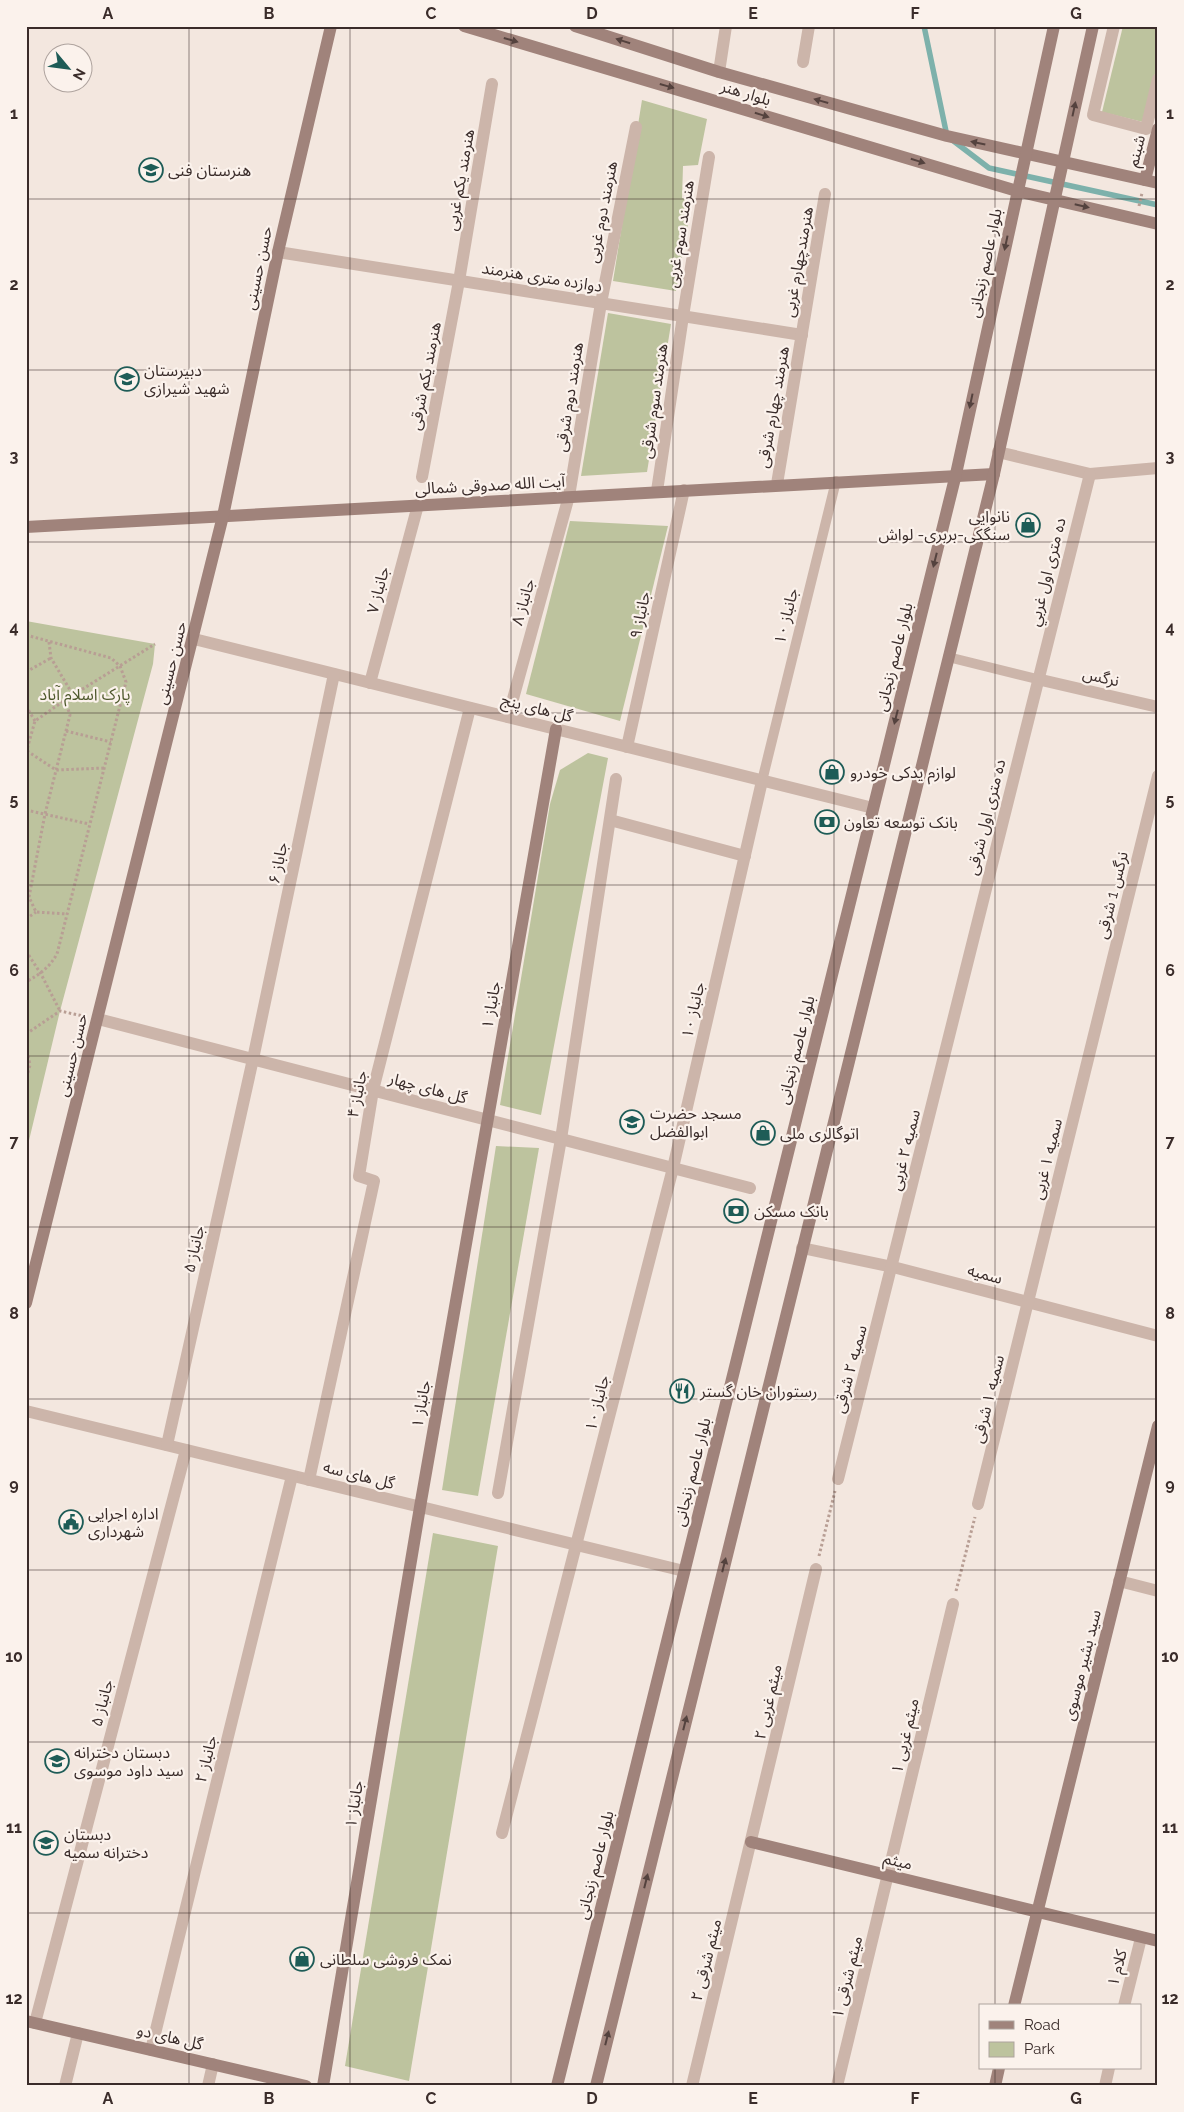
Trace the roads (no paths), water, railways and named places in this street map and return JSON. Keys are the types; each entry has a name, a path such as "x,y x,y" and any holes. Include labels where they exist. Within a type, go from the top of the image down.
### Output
{"main road":[{"name":"حسن حسینی","path":"26,1303 194,639 223,516 278,252 331,26"},
{"name":"بلوار هنر","path":"464,26 1017,193 1158,224"},
{"name":"بلوار هنر","path":"575,26 719,72 947,136 1026,150 1152,182"},
{"path":"1026,150 1054,26"},
{"path":"596,2086 994,474 1093,26"},
{"name":"شبنم","path":"1152,182 1158,129"},
{"name":"بلوار عاصم زنجانی","path":"557,2086 956,474 1026,150"},
{"name":"آیت الله صدوقی شمالی","path":"26,527 956,474 994,474"},
{"name":"جانباز ۱","path":"324,2086 420,1507 556,729"},
{"name":"سید بشیر موسوی","path":"1015,2004 1158,1426"},
{"name":"میثم","path":"752,1842 1038,1911"},
{"path":"1038,1911 1158,1941"},
{"name":"گل های دو","path":"31,2022 306,2086"},
{"path":"995,2086 999,2070"}],"street":[{"path":"719,72 726,26"},
{"path":"803,62 809,26"},
{"path":"1114,26 1092,115 1146,128 1158,79"},
{"name":"هنرمند یکم غربی","path":"459,281 492,84"},
{"name":"هنرمند دوم غربی","path":"601,303 636,127"},
{"name":"هنرمند سوم غربی","path":"683,316 709,157"},
{"name":"هنرمندچهارم غربی","path":"802,335 825,194"},
{"name":"دوازده متری هنرمند","path":"278,252 802,335"},
{"name":"هنرمند یکم شرقی","path":"422,477 459,281"},
{"name":"هنرمند دوم شرقی","path":"569,496 601,303"},
{"name":"هنرمند سوم شرقی","path":"657,491 683,316"},
{"name":"هنرمند چهارم شرقی","path":"777,484 802,335"},
{"path":"998,452 1090,474 1158,468"},
{"name":"ده متری اول غربي","path":"1037,679 1090,474"},
{"name":"جانباز ۹","path":"627,747 684,490"},
{"name":"جانباز ۸","path":"508,717 569,496"},
{"name":"جانباز ۷","path":"370,683 418,505"},
{"name":"گل های پنج","path":"194,639 873,808"},
{"name":"جاباز ۶","path":"252,1059 334,674"},
{"name":"نرگس","path":"1037,679 1158,707"},
{"name":"ده متری اول شرقی","path":"948,1040 1037,679"},
{"name":"جانباز ۴","path":"309,1480 374,1181 358,1176 373,1090 470,708"},
{"name":"نرگس 1 شرقی","path":"1097,1023 1158,776"},
{"path":"498,1493 561,1139 616,779"},
{"name":"جانباز ۱۰","path":"502,1833 674,1168 762,780"},
{"path":"610,820 745,856"},
{"name":"گل های چهار","path":"98,1019 750,1188"},
{"name":"سمیه ۱ غربی","path":"1029,1302 1097,1023"},
{"name":"سمیه ۲ غربی","path":"893,1267 948,1040"},
{"name":"جانباز ۵","path":"167,1445 252,1059"},
{"name":"سمیه","path":"802,1248 893,1267 1158,1336"},
{"name":"سمیه ۲ شرقی","path":"838,1479 893,1267"},
{"name":"سمیه ۱ شرقی","path":"978,1504 1029,1302"},
{"name":"گل های سه","path":"26,1411 684,1572"},
{"name":"جانباز ۵","path":"31,2022 186,1450"},
{"name":"جانباز ۲","path":"151,2050 292,1476"},
{"name":"میثم غربی ۲","path":"752,1842 816,1569"},
{"path":"1119,1581 1158,1590"},
{"name":"میثم غربی ۱","path":"888,1875 953,1604"},
{"name":"میثم شرقی ۲","path":"692,2086 752,1842"},
{"name":"میثم شرقی ۱","path":"837,2086 888,1875"},
{"name":"کلام ۱","path":"1124,2004 1141,1938"},
{"path":"65,2086 78,2033"},
{"path":"208,2086 213,2064"},
{"path":"1105,2086 1109,2070"}],"lane":[{"name":"جانباز ۱۰","path":"762,780 836,481"},
{"path":"948,657 1037,679"}],"waterway":[{"path":"924,26 947,136 989,168 1158,205"}],"place":[{"name":"هنرستان فنی","path":"151,170"},
{"name":"دبیرستان شهید شیرازی","path":"127,379"},
{"name":"نانوایی سنگکی-بربری- لواش","path":"1028,525"},
{"name":"لوازم یدکی خودرو","path":"832,772"},
{"name":"بانک توسعه تعاون","path":"827,822"},
{"name":"مسجد حضرت ابوالفضل","path":"632,1122"},
{"name":"اتوگالری ملی","path":"763,1133"},
{"name":"بانک مسکن","path":"736,1211"},
{"name":"رستوران خان گستر","path":"682,1391"},
{"name":"اداره اجرایی شهرداری","path":"71,1522"},
{"name":"دبستان دخترانه سید داود موسوی","path":"57,1761"},
{"name":"دبستان دخترانه سمیه","path":"46,1843"},
{"name":"نمک فروشی سلطانی","path":"302,1959"}],"park label":[{"name":"پارک اسلام آباد","path":"85,694"}]}
